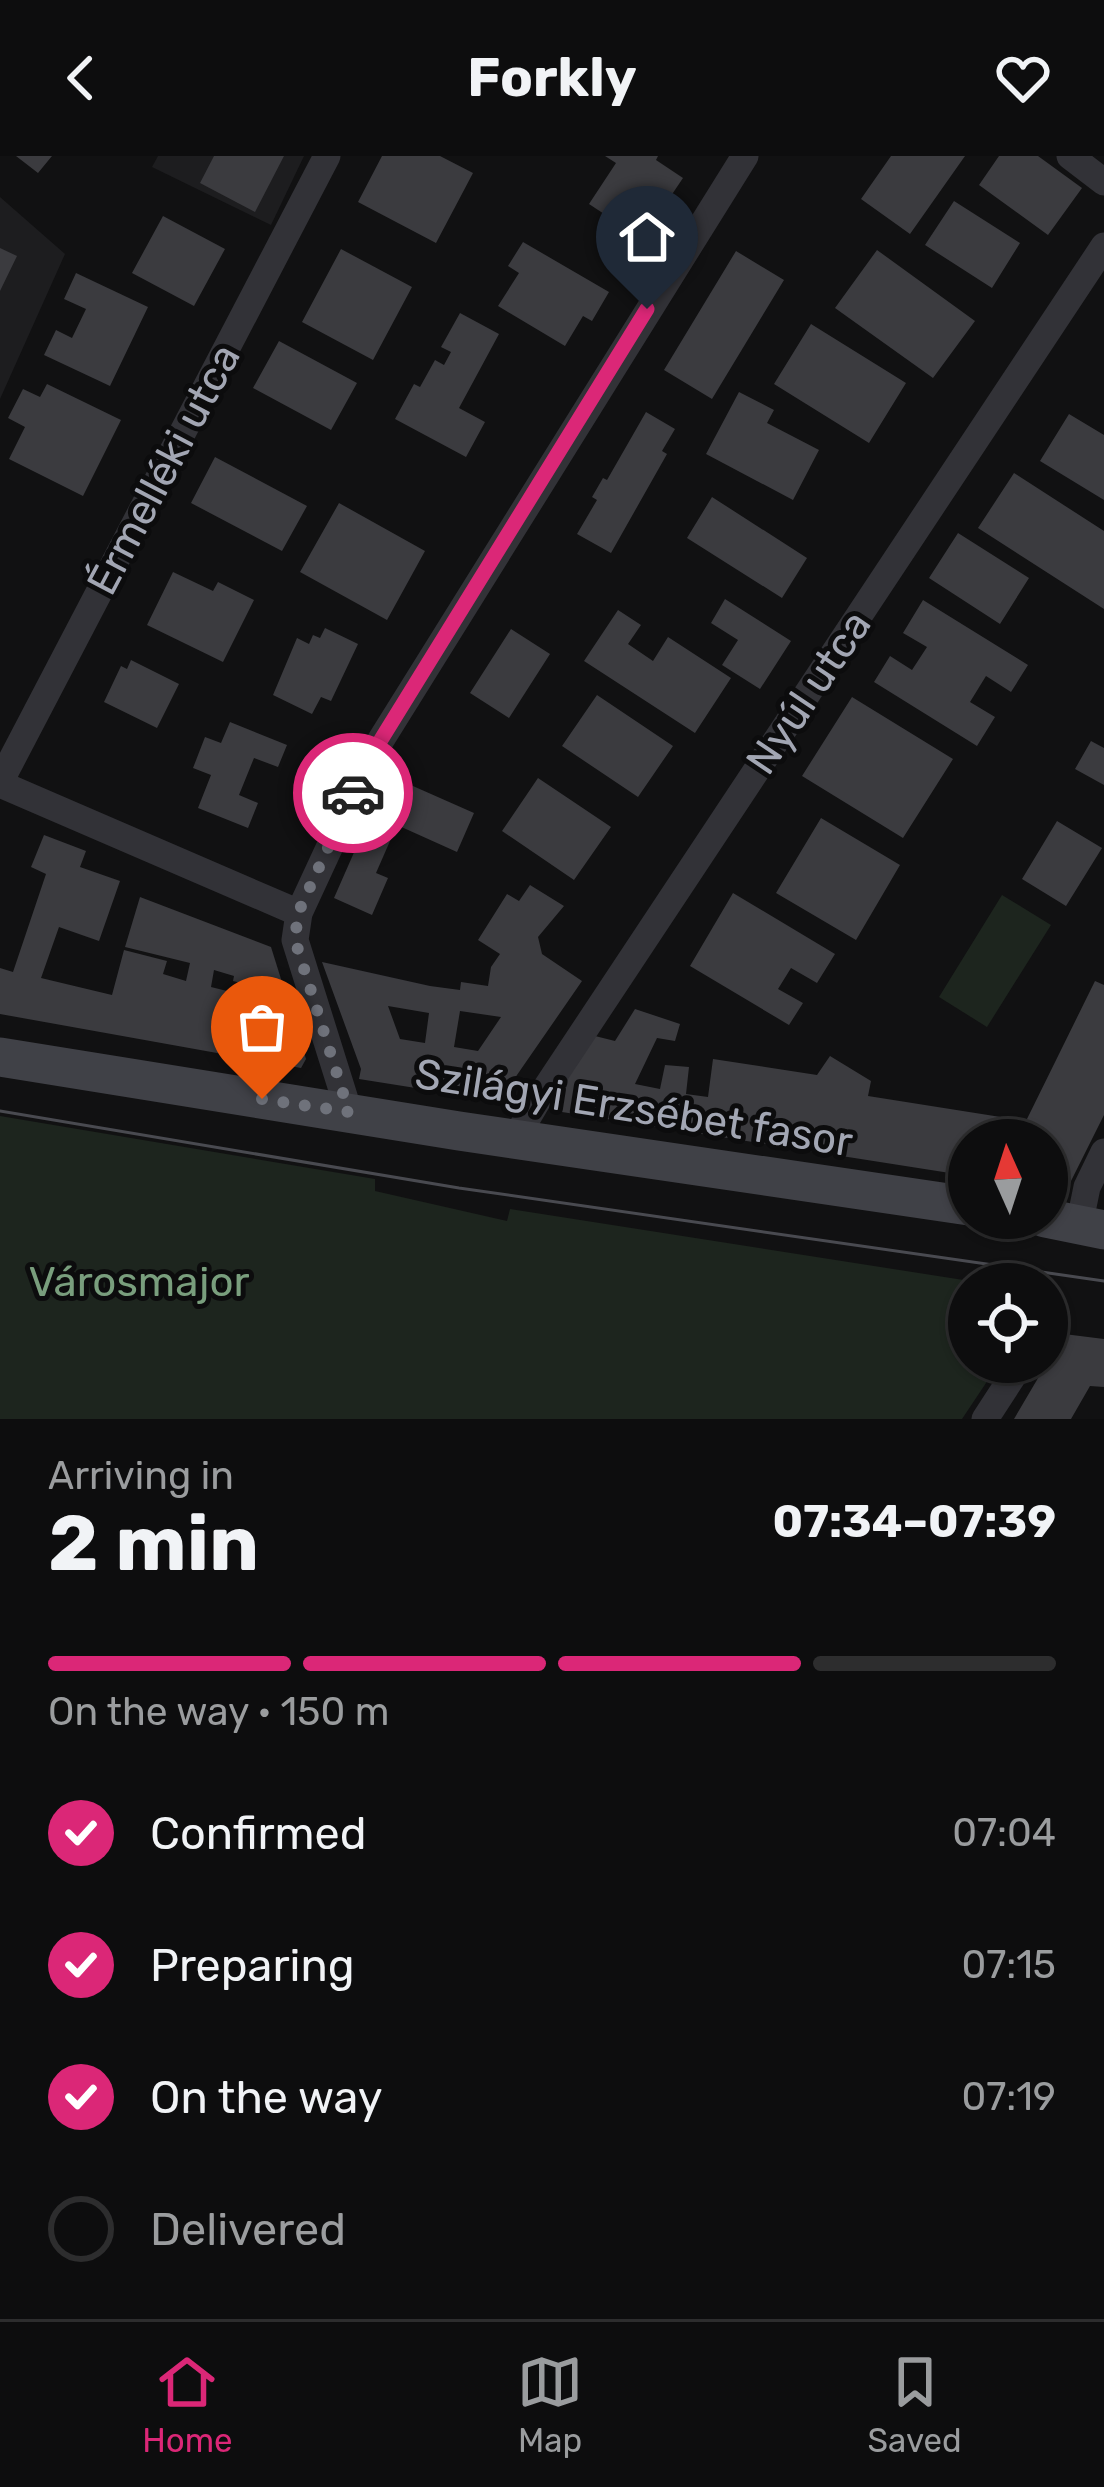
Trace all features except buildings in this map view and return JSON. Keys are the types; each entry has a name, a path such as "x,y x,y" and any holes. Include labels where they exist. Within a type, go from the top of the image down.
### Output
{"main road":[{"name":"Szilágyi Erzsébet fasor","path":"0,1057 948,1203"}],"street":[{"name":"Érmelléki utca","path":"0,783 327,156"},
{"path":"349,1112 295,940 298,913 374,751 745,156"},
{"path":"1070,156 1104,182"},
{"name":"Nyúl utca","path":"515,1139 1104,246"},
{"path":"0,783 298,913"},
{"path":"1076,1225 1087,1186 1104,1153"},
{"path":"985,1419 1008,1383"}],"shaded area":[{"path":"158,156 304,156 271,225 152,167"},
{"path":"0,197 65,254 0,399"}],"green space":[{"path":"1002,895 1051,925 987,1027 939,997"},
{"name":"Városmajor","path":"0,1116 375,1179 375,1191 507,1221 510,1209 948,1278 948,1383 986,1383 962,1419 0,1419"}],"tram line":[{"path":"0,1111 459,1188 1104,1281"}],"way so far":[{"path":"262,1099 349,1112 295,940 298,913 353,793"}],"route":[{"path":"353,793 374,751 647,309"}]}
